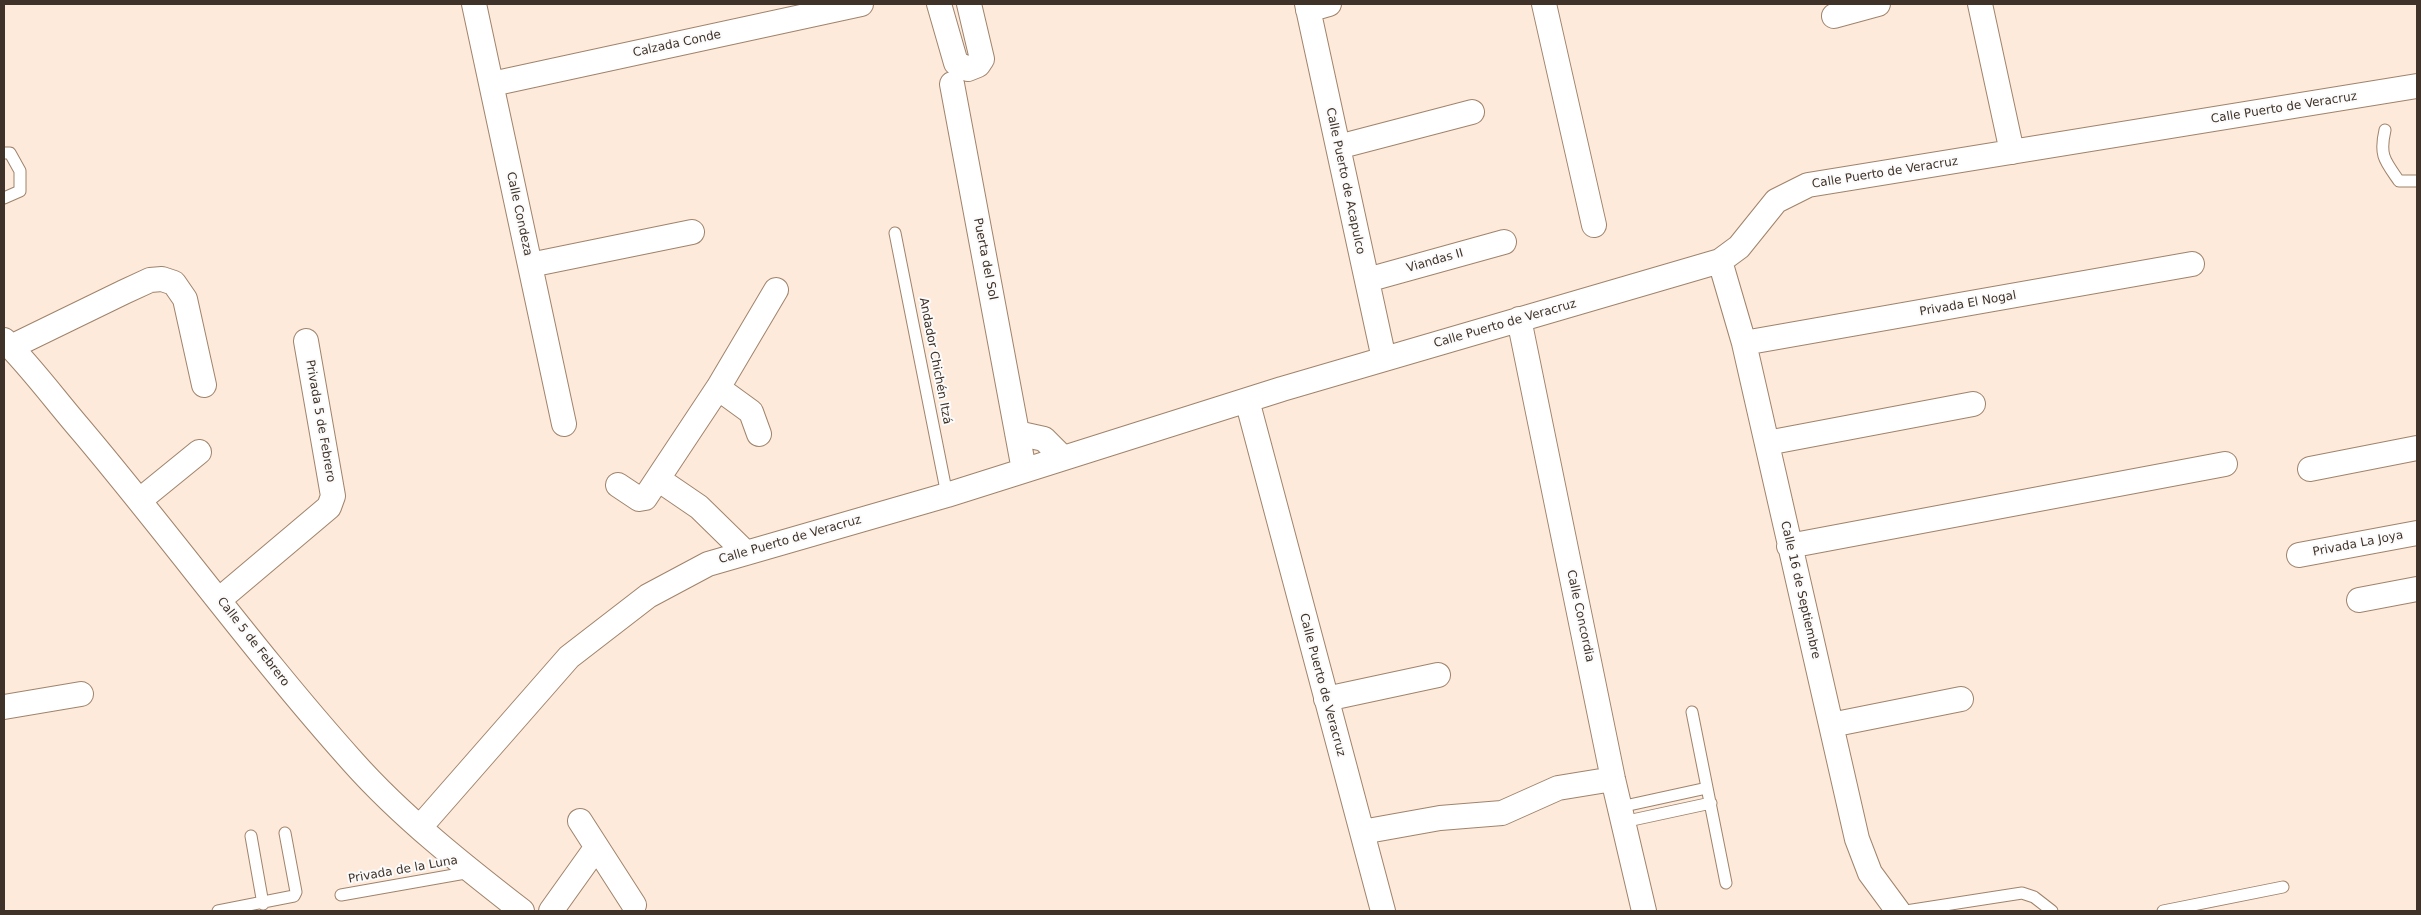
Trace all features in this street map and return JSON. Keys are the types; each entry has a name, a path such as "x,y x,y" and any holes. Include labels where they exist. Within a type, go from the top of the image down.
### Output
{"street":[{"name":"Calle Condeza","path":"474,4 564,424"},
{"name":"Calzada Conde","path":"492,84 861,4"},
{"path":"939,4 956,63 968,69 978,65 982,59 968,4"},
{"path":"1544,4 1594,225"},
{"path":"1834,16 1878,4"},
{"path":"1980,4 2012,152"},
{"name":"Calle Puerto de Acapulco","path":"1315,6 1338,147 1384,359"},
{"name":"Puerta del Sol","path":"952,84 1024,470"},
{"name":"Calle Puerto de Veracruz","path":"421,826 569,657 596,634 648,596 708,564 947,495 1247,400 1720,261 1739,247 1776,201 1794,190 1819,183 2417,86"},
{"path":"1338,147 1472,112"},
{"path":"530,265 692,232"},
{"name":"Viandas II","path":"1367,280 1504,242"},
{"name":"Calle 16 de Septiembre","path":"1720,261 1744,343 1857,839 1864,859 1878,886 1898,911"},
{"name":"Privada El Nogal","path":"1744,343 2192,264"},
{"name":"Calle 5 de Febrero","path":"204,385 185,299 174,283 162,279 150,280 7,344 140,500 289,689 354,763 386,796 471,872 522,911"},
{"path":"618,486 639,499 645,498 718,388 776,290"},
{"name":"Calle Concordia","path":"1519,319 1613,779 1644,911"},
{"name":"Privada 5 de Febrero","path":"220,600 329,506 333,496 306,341"},
{"path":"718,388 751,412 759,434"},
{"name":"Calle Puerto de Veracruz","path":"1247,400 1383,911"},
{"path":"1767,443 1972,404"},
{"path":"1017,433 1044,439 1063,458"},
{"path":"2310,469 2417,448"},
{"path":"140,500 198,452"},
{"path":"1789,546 2225,464"},
{"path":"658,478 699,507 746,552"},
{"name":"Privada La Joya","path":"2299,555 2417,533"},
{"path":"2359,600 2417,589"},
{"path":"1326,699 1438,675"},
{"path":"4,707 81,694"},
{"path":"1831,725 1961,699"},
{"path":"1362,832 1440,818 1502,813 1558,788 1613,779"},
{"path":"580,821 634,905"},
{"path":"551,911 596,848"}],"lane":[{"path":"2385,130 2381,147 2384,160 2399,182 2417,181"},
{"path":"4,153 10,153 20,171 20,191 4,198"},
{"name":"Andador Chichén Itzá","path":"895,233 947,495"},
{"path":"1692,712 1726,883"},
{"path":"1621,814 1707,788"},
{"path":"1621,814 1710,803"},
{"path":"218,911 289,898 296,892 285,833"},
{"path":"251,836 263,904"},
{"name":"Privada de la Luna","path":"341,896 471,872"},
{"path":"2163,911 2283,888"},
{"path":"1906,911 2022,893 2034,897 2052,911"}]}
